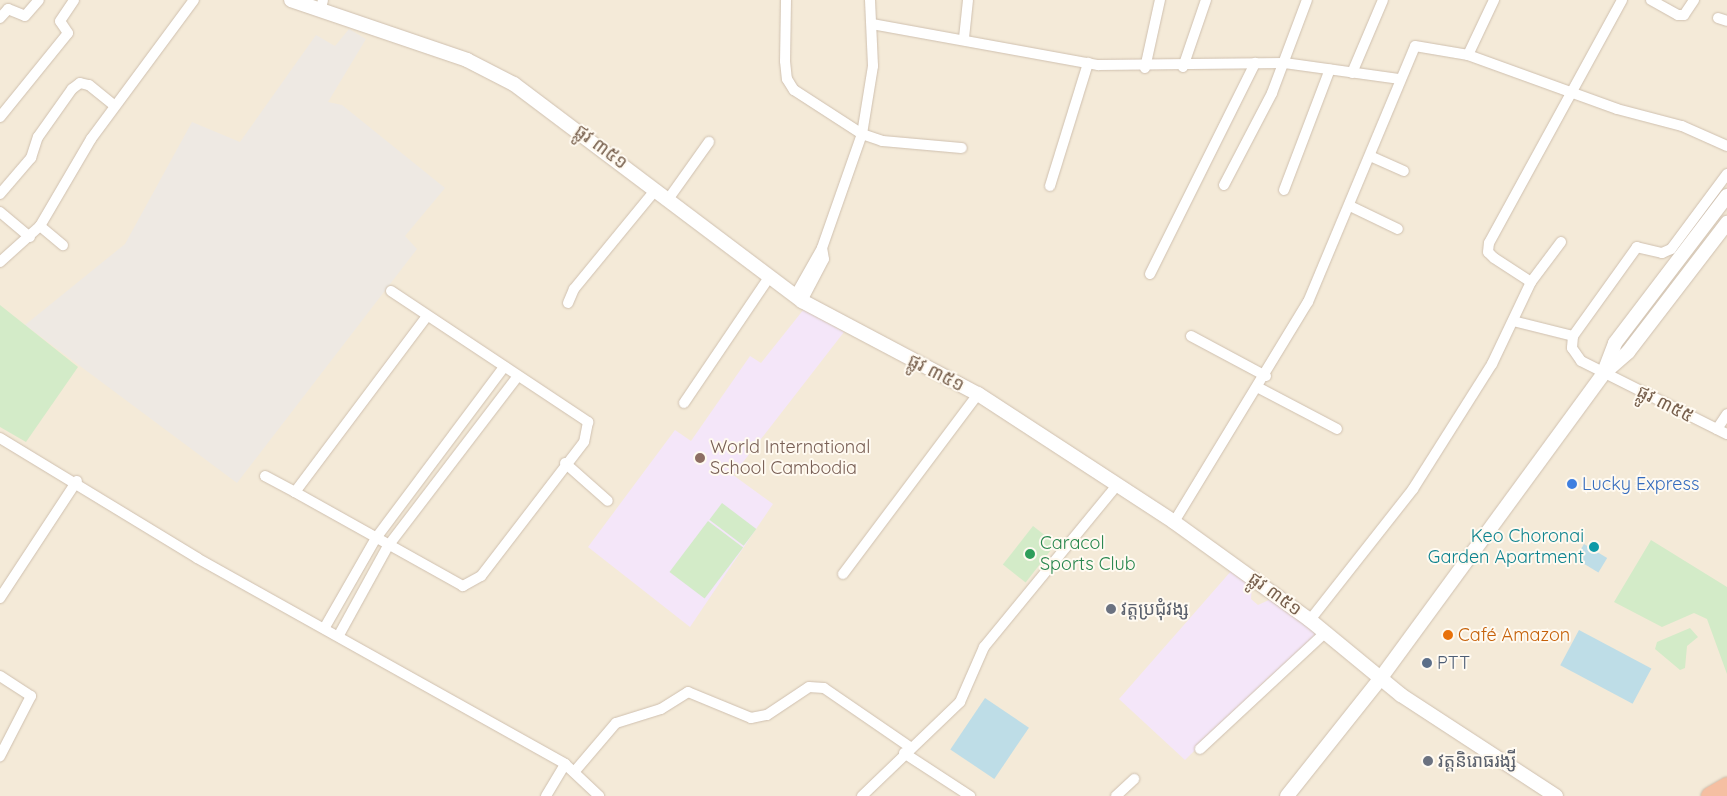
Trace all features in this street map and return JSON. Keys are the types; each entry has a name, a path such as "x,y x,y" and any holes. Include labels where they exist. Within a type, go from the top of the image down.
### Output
{"highway":[{"path":"1710,796 1727,786"}],"street":[{"path":"0,18 8,9 26,16 39,0"},
{"path":"0,117 68,33 60,21 74,0"},
{"path":"0,262 30,238 40,226 114,105 194,0"},
{"name":"ផ្លូវ ៣៥១","path":"291,0 317,3 467,60 514,84 668,198 798,298 978,394 1174,522 1310,620 1380,679 1556,796"},
{"path":"786,0 787,79 794,90 862,134 919,147 962,148"},
{"path":"798,298 824,259 822,248 862,134 873,66 870,0"},
{"path":"964,38 968,0"},
{"path":"1146,68 1160,0"},
{"path":"1183,68 1206,0"},
{"path":"1224,185 1284,64 1307,0"},
{"path":"1352,72 1382,0"},
{"path":"1468,55 1494,0"},
{"path":"1531,282 1494,258 1488,252 1489,243 1574,93 1622,0"},
{"path":"1651,0 1678,15 1684,15 1694,0"},
{"path":"872,24 964,38 1088,63 1146,68 1183,68 1255,63 1284,64 1399,79"},
{"path":"1174,522 1259,388 1308,302 1350,206 1399,79 1415,46 1468,55 1574,93 1682,126 1727,146"},
{"path":"1050,186 1088,63"},
{"path":"1150,274 1255,63"},
{"path":"1284,190 1330,69"},
{"path":"0,194 31,158 38,137 72,89 80,83 89,85 114,105"},
{"path":"668,198 709,142"},
{"path":"1370,156 1404,171"},
{"path":"1514,321 1573,336 1637,247 1662,253 1671,249 1727,174"},
{"path":"568,303 574,289 656,189"},
{"path":"1604,373 1615,343 1727,196"},
{"path":"1350,206 1398,229"},
{"path":"0,212 30,238"},
{"path":"1287,796 1380,679 1604,373 1628,352 1727,223"},
{"path":"40,226 62,245"},
{"path":"1310,620 1414,488 1480,385 1514,321 1531,282 1561,242"},
{"path":"684,403 770,276"},
{"path":"265,476 462,586 472,583 584,442 588,422 517,377 392,291"},
{"path":"295,492 427,316"},
{"path":"1191,336 1266,376"},
{"name":"ផ្លូវ ៣៥៥","path":"1573,336 1576,355 1604,373 1727,434"},
{"path":"325,627 376,538 504,367"},
{"path":"339,635 388,546 517,377"},
{"path":"1259,388 1337,429"},
{"path":"842,574 978,394"},
{"path":"1717,429 1727,414"},
{"path":"0,438 77,481 197,558 325,627 565,764 575,771 599,796"},
{"path":"566,463 608,500"},
{"path":"0,598 77,481"},
{"path":"862,796 907,750 960,702 984,646 1117,485"},
{"path":"1200,749 1325,633"},
{"path":"0,676 31,696 0,756"},
{"path":"575,771 616,723 661,709 688,692 752,718 767,715 809,687 824,688 970,796"},
{"path":"546,796 565,764"},
{"path":"1116,796 1134,779"}],"shaded area":[{"path":"0,0 1727,0 1727,796 0,796"},
{"path":"349,29 366,39 328,102 342,105 445,188 405,236 417,249 237,483 25,325 125,244 192,122 240,142 316,35 335,46"},
{"name":"World International School Cambodia","path":"804,309 844,332 733,475 773,504 690,627 588,547 675,430 691,441 750,356 761,363"},
{"path":"1232,570 1252,585 1251,599 1258,605 1271,599 1317,633 1286,669 1270,676 1185,760 1119,699"}],"green space":[{"path":"0,305 78,367 26,442 0,427"},
{"path":"722,503 756,529 744,546 709,520"},
{"path":"708,521 743,547 705,599 669,572"},
{"name":"Caracol Sports Club","path":"1033,526 1056,544 1026,582 1003,565"},
{"path":"1651,540 1727,587 1727,674 1707,619 1694,613 1662,627 1614,602"},
{"path":"1690,628 1698,637 1687,646 1685,668 1680,670 1655,649 1657,642"}],"water":[{"path":"1584,544 1607,558 1598,572 1575,559"},
{"path":"1579,630 1651,668 1633,704 1560,665"},
{"path":"985,698 1029,728 994,779 950,749"}],"place":[{"name":"World International School Cambodia","path":"700,458"},
{"name":"Lucky Express","path":"1572,484"},
{"name":"Keo Choronai Garden Apartment","path":"1594,547"},
{"name":"Caracol Sports Club","path":"1030,554"},
{"name":"វត្តប្រជុំវង្ស","path":"1111,609"},
{"name":"Café Amazon","path":"1448,635"},
{"name":"PTT","path":"1427,663"},
{"name":"វត្តនិរោធរង្សី","path":"1428,761"}]}
